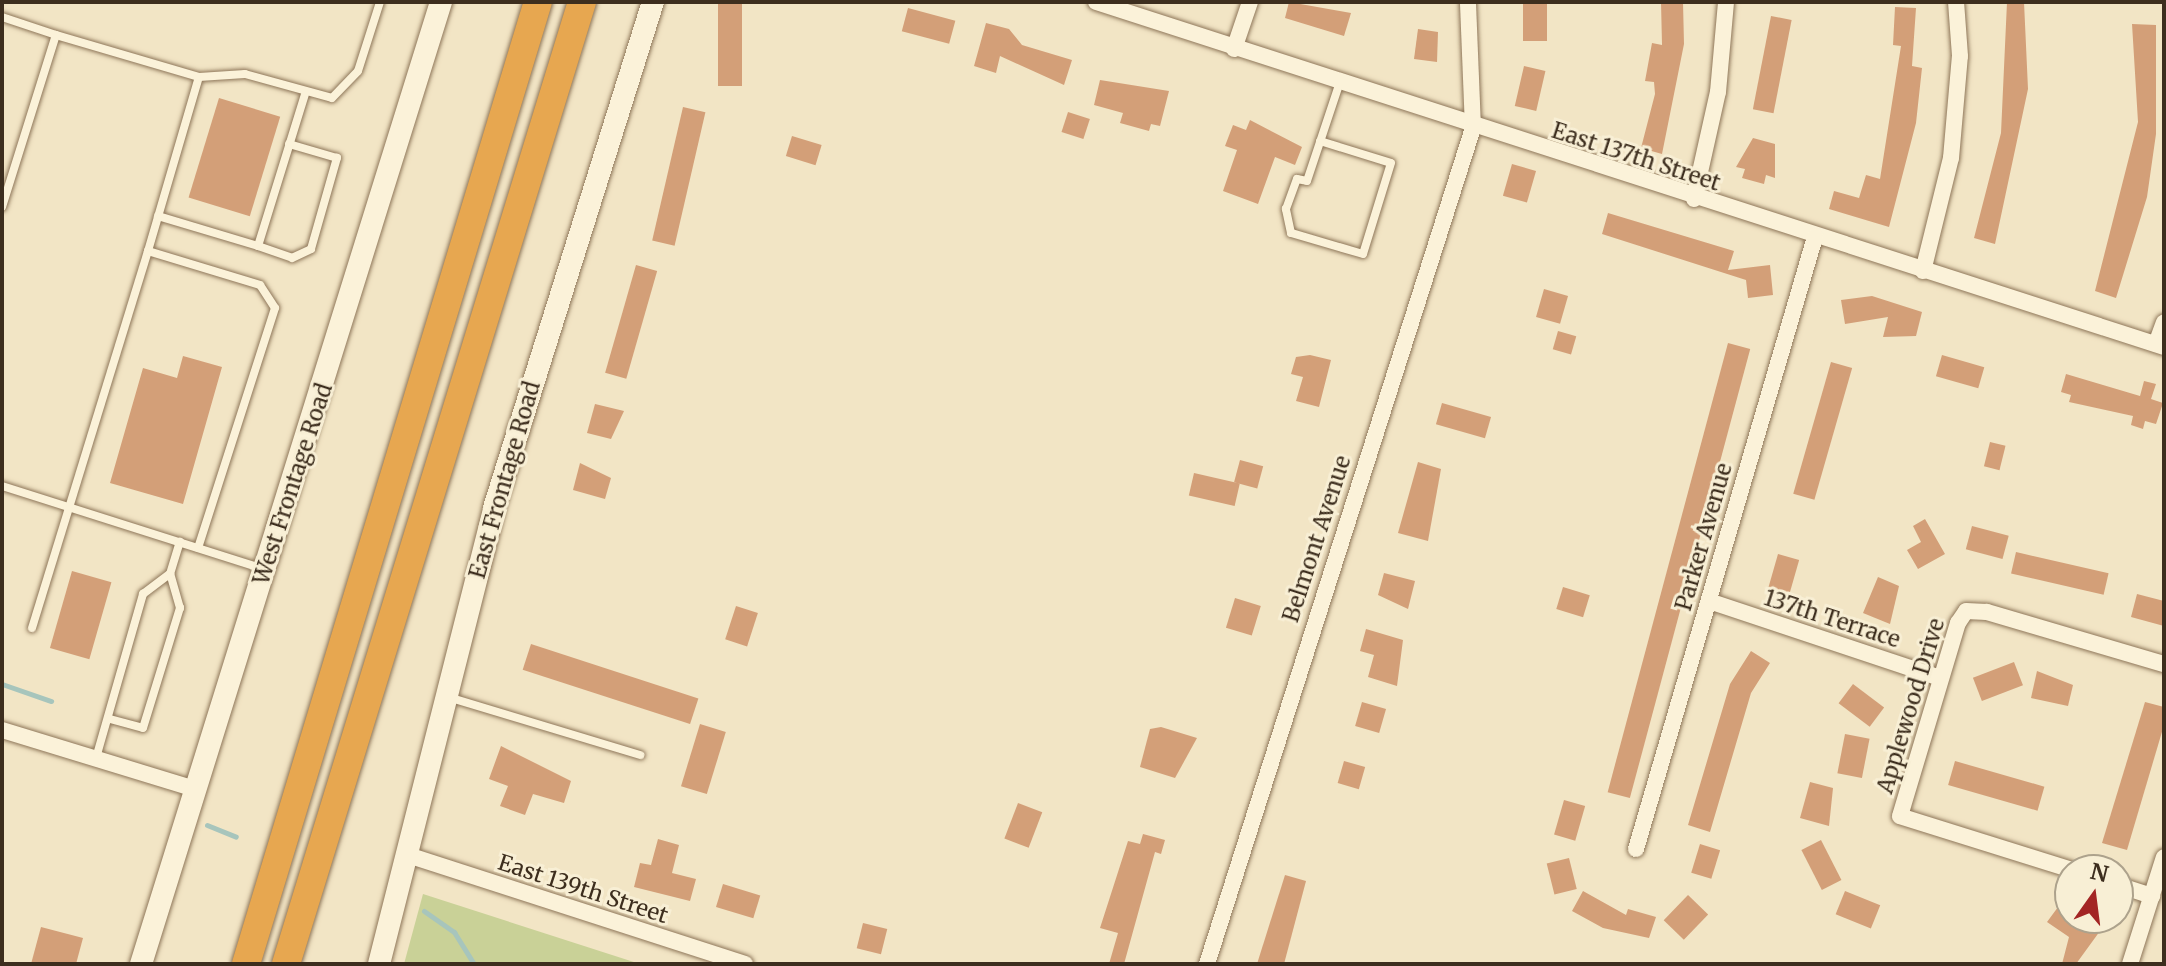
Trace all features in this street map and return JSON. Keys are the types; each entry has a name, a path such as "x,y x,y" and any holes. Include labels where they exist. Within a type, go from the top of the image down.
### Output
{"highway":[{"path":"246,964 538,2"},
{"path":"286,964 582,2"}],"street":[{"name":"West Frontage Road","path":"141,964 441,2"},
{"name":"East Frontage Road","path":"379,964 494,508 653,2"},
{"name":"East 137th Street","path":"1096,2 1339,85 2160,346"},
{"path":"1234,49 1250,2"},
{"name":"Belmont Avenue","path":"1207,964 1473,128 1468,2"},
{"path":"1694,199 1718,92 1726,2"},
{"path":"1923,271 1951,158 1960,56 1956,2"},
{"name":"Parker Avenue","path":"1636,849 1815,237"},
{"path":"2160,346 2164,322"},
{"name":"137th Terrace","path":"1709,601 1941,678"},
{"name":"Applewood Drive","path":"2054,864 1900,816 1941,678 1966,611 2164,664"},
{"path":"2,730 195,789"},
{"name":"East 139th Street","path":"408,855 745,964"},
{"path":"2130,964 2164,857"},
{"path":"2134,890 2152,896"}],"lane":[{"path":"2,17 199,77 245,74 305,94 332,98 345,90 380,2"},
{"path":"2,207 56,35"},
{"path":"32,628 199,77"},
{"path":"1320,141 1391,163 1363,254 1291,233 1286,209 1297,179 1307,181 1320,141 1339,85"},
{"path":"258,246 305,94"},
{"path":"158,216 292,258 311,249 337,158 289,144"},
{"path":"148,251 260,285 275,308 198,548"},
{"path":"2,486 266,569"},
{"path":"110,719 143,728 180,608 170,574 180,542"},
{"path":"96,758 110,719 143,594 170,574"},
{"path":"447,697 640,755"}],"green space":[{"path":"423,894 640,964 404,964"}],"building":[{"path":"718,2 742,2 742,86 718,86"},
{"path":"1289,2 1351,13 1344,36 1285,18"},
{"path":"1523,2 1547,2 1547,41 1523,41"},
{"path":"1661,2 1683,2 1684,44 1662,154 1641,148 1655,94 1654,82 1645,81 1652,43 1662,45"},
{"path":"2007,2 2024,2 2028,89 1995,244 1974,238 2001,133"},
{"path":"1895,7 1916,8 1912,66 1922,68 1916,123 1889,227 1829,209 1834,191 1859,198 1866,175 1880,179 1901,46 1893,45"},
{"path":"908,8 955,21 949,44 902,31"},
{"path":"1771,16 1792,20 1773,113 1753,109"},
{"path":"986,23 1009,29 1022,45 1072,60 1064,85 1000,56 996,73 974,66"},
{"path":"2132,24 2156,25 2156,134 2147,197 2116,298 2095,291 2138,122"},
{"path":"1418,29 1438,32 1437,62 1414,59"},
{"path":"1524,66 1545,71 1536,111 1515,106"},
{"path":"1100,80 1169,91 1160,126 1151,124 1149,131 1120,123 1123,113 1094,105"},
{"path":"219,98 280,117 250,216 189,197"},
{"path":"683,107 705,112 675,246 652,240"},
{"path":"1068,112 1090,119 1083,139 1062,132"},
{"path":"1250,120 1302,147 1295,165 1275,157 1258,204 1223,191 1237,150 1225,146 1233,125 1246,130"},
{"path":"792,136 822,145 816,165 786,156"},
{"path":"1753,138 1775,144 1775,178 1766,175 1764,184 1742,178 1745,169 1736,167"},
{"path":"1512,164 1536,171 1527,203 1503,196"},
{"path":"1608,213 1734,251 1728,270 1770,265 1773,295 1748,298 1746,280 1602,234"},
{"path":"636,265 657,271 626,379 605,373"},
{"path":"1544,289 1568,296 1560,324 1536,317"},
{"path":"1872,296 1922,312 1916,336 1883,337 1888,317 1845,324 1841,300"},
{"path":"1558,331 1576,336 1571,355 1553,349"},
{"path":"1728,343 1750,349 1630,798 1608,792"},
{"path":"1310,355 1331,360 1319,407 1296,401 1303,377 1291,374 1296,357"},
{"path":"1942,355 1984,367 1978,388 1936,376"},
{"path":"183,356 222,367 183,504 110,483 143,368 177,378"},
{"path":"1831,362 1852,368 1814,500 1793,494"},
{"path":"2066,374 2140,396 2144,381 2156,384 2151,399 2163,403 2156,424 2145,421 2143,429 2131,425 2133,416 2069,402 2071,395 2061,392"},
{"path":"1442,403 1491,417 1485,438 1436,424"},
{"path":"595,404 624,411 611,439 587,433"},
{"path":"1990,442 2006,446 1999,470 1984,466"},
{"path":"1240,460 1263,466 1257,488 1234,482"},
{"path":"1418,462 1441,469 1428,541 1398,533"},
{"path":"580,463 611,478 605,499 573,490"},
{"path":"1194,473 1240,484 1235,506 1189,495"},
{"path":"1925,519 1945,554 1918,569 1907,550 1921,542 1913,526"},
{"path":"1972,526 2009,536 2002,559 1966,549"},
{"path":"2016,552 2109,573 2104,595 2011,573"},
{"path":"1778,554 1799,560 1790,593 1769,587"},
{"path":"72,571 111,582 89,659 50,648"},
{"path":"1384,573 1415,581 1408,609 1378,595"},
{"path":"1878,577 1899,586 1890,624 1863,613"},
{"path":"1563,587 1590,595 1583,617 1556,609"},
{"path":"2137,594 2164,601 2164,626 2131,617"},
{"path":"1235,598 1261,606 1252,636 1226,628"},
{"path":"736,606 758,613 747,646 725,639"},
{"path":"1366,629 1403,640 1397,686 1368,677 1374,655 1360,651"},
{"path":"531,644 698,698 690,724 523,670"},
{"path":"1751,651 1770,663 1751,693 1710,832 1688,825 1730,684"},
{"path":"2014,662 2023,685 1982,701 1973,678"},
{"path":"2037,671 2073,685 2068,706 2031,698"},
{"path":"1853,684 1884,707 1870,727 1839,703"},
{"path":"1362,702 1386,709 1379,733 1355,726"},
{"path":"2145,702 2164,707 2164,725 2127,850 2102,843"},
{"path":"700,724 726,732 707,794 681,786"},
{"path":"1161,727 1197,738 1175,778 1140,767 1150,729"},
{"path":"1845,734 1870,739 1862,778 1837,773"},
{"path":"501,746 571,781 564,803 533,794 525,815 500,806 508,786 489,779"},
{"path":"1344,761 1365,767 1359,789 1338,783"},
{"path":"1955,761 2044,787 2038,811 1948,785"},
{"path":"1810,782 1833,788 1829,826 1800,818"},
{"path":"1564,800 1585,806 1575,841 1554,835"},
{"path":"1018,803 1042,812 1029,848 1004,838"},
{"path":"1143,834 1165,840 1161,854 1155,852 1124,964 1109,964 1118,933 1100,928 1128,841 1140,844"},
{"path":"658,839 679,845 672,873 696,879 690,901 634,887 640,863 651,865"},
{"path":"1821,840 1841,880 1822,890 1801,850"},
{"path":"1700,844 1720,850 1711,879 1691,873"},
{"path":"1569,858 1577,889 1554,895 1547,864"},
{"path":"1285,875 1306,881 1284,964 1257,964"},
{"path":"723,884 760,895 753,918 716,907"},
{"path":"1583,891 1626,915 1628,909 1656,917 1649,938 1603,928 1572,911"},
{"path":"1845,891 1880,905 1871,928 1836,914"},
{"path":"1688,895 1708,914 1684,940 1664,920"},
{"path":"2054,912 2054,927 2047,922"},
{"path":"863,923 887,929 881,954 857,948"},
{"path":"41,927 83,938 76,964 31,964"},
{"path":"2065,934 2098,934 2076,964 2062,964 2069,937"}],"waterway":[{"path":"2,684 51,701"},
{"path":"207,825 236,837"},
{"path":"424,911 454,932 474,964"}]}
